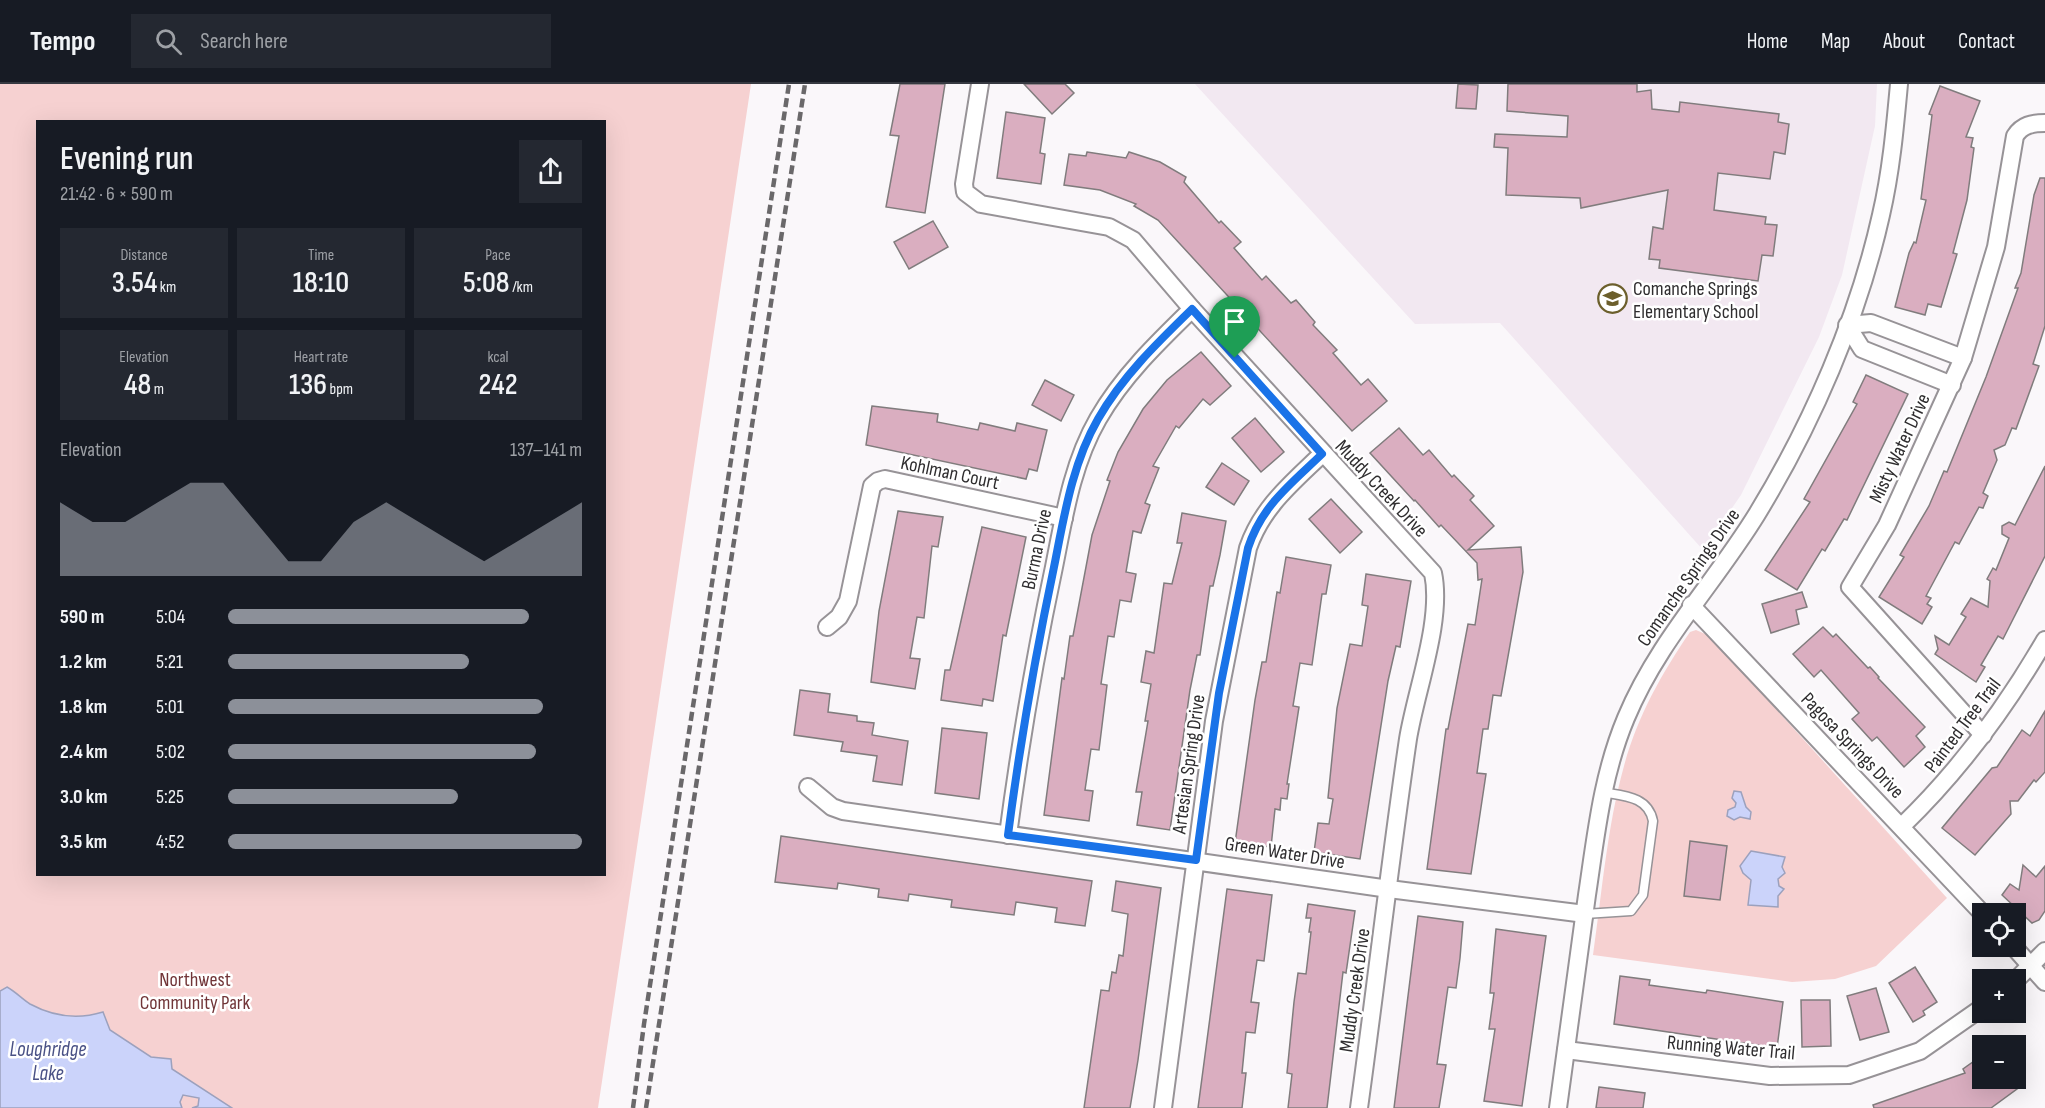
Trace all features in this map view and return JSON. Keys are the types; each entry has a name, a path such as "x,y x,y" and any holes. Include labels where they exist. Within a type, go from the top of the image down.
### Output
{"street":[{"name":"Muddy Creek Drive","path":"980,84 964,184 965,192 972,200 981,204 1109,226 1133,240 1322,454 1433,573 1435,586 1433,618 1409,736 1359,1108"},
{"name":"Comanche Springs Drive","path":"1558,1108 1602,792 1616,745 1636,695 1691,605 1756,516 1815,402 1847,325 1882,214 1893,152 1899,84"},
{"name":"Misty Water Drive","path":"1983,735 1850,587 1887,525 1963,358 1996,247 2012,145 2020,128 2045,123"},
{"name":"Burma Drive","path":"1008,835 1026,701 1073,477 1097,420 1131,371 1192,309"},
{"path":"1952,385 1862,349 1847,325 1871,323 1963,358"},
{"name":"Artesian Spring Drive","path":"1163,1108 1219,693 1248,548 1253,533 1271,502 1322,454"},
{"name":"Kohlman Court","path":"827,627 839,617 848,601 872,486 878,481 885,479 1064,518"},
{"name":"Pagosa Springs Drive","path":"1691,605 1973,903"},
{"name":"Painted Tree Trail","path":"1902,826 1940,789 1983,735 2015,691 2045,640"},
{"name":"Green Water Drive","path":"808,787 832,807 843,811 1389,889 1585,914"},
{"path":"2026,971 2045,951"},
{"path":"2023,957 2045,982"},
{"name":"Running Water Trail","path":"1566,1050 1770,1076 1849,1075 1920,1051 1972,1015"}],"lane":[{"path":"1585,914 1631,911 1643,895 1653,821 1651,811 1646,804 1635,798 1602,792"}],"shaded area":[{"name":"Comanche Springs Elementary School","path":"1195,84 1877,84 1875,126 1842,275 1819,337 1741,495 1703,550 1500,323 1415,324"}],"green space":[{"name":"Northwest Community Park","path":"0,84 751,84 598,1108 0,1108"},
{"path":"1696,630 1710,636 1947,898 1876,966 1835,979 1792,982 1593,955 1613,813 1629,748 1660,679 1690,632"}],"water":[{"path":"1734,791 1741,792 1746,807 1751,812 1750,819 1740,817 1734,820 1727,816 1728,810 1735,807 1736,803 1732,798"},
{"path":"1751,851 1785,857 1782,867 1785,873 1778,879 1779,886 1784,889 1778,896 1778,907 1748,905 1751,880 1743,873 1740,866"},
{"name":"Loughridge Lake","path":"7,987 30,1004 48,1012 66,1016 84,1016 103,1012 110,1030 151,1057 171,1059 172,1069 232,1108 192,1108 198,1106 199,1098 183,1095 180,1102 182,1108 0,1108 0,991"}],"building":[{"path":"900,84 945,84 925,213 886,207 899,136 890,135"},
{"path":"1024,84 1065,84 1074,93 1052,114"},
{"path":"1458,84 1478,85 1476,109 1456,108"},
{"path":"1508,84 1637,84 1637,92 1651,90 1652,109 1679,112 1680,102 1779,114 1778,122 1789,124 1785,154 1774,152 1770,179 1718,173 1714,210 1766,217 1765,224 1777,225 1773,256 1762,255 1758,281 1659,268 1660,260 1649,259 1653,227 1663,229 1668,190 1581,208 1580,198 1506,195 1508,148 1494,147 1495,134 1567,137 1568,116 1507,111"},
{"path":"1940,86 1980,101 1966,137 1973,138 1971,147 1974,148 1967,200 1953,253 1957,254 1941,307 1928,304 1925,315 1895,307 1909,253 1914,242 1916,243 1926,200 1921,199 1932,115 1929,114"},
{"path":"1006,112 1045,118 1040,153 1045,154 1041,184 997,178"},
{"path":"1087,152 1126,158 1129,152 1160,162 1186,177 1184,182 1219,223 1221,221 1241,242 1234,248 1262,280 1266,276 1291,303 1296,300 1315,322 1313,325 1337,350 1333,353 1361,385 1368,379 1387,401 1352,431 1158,220 1134,206 1136,204 1100,190 1064,185 1069,154 1086,156"},
{"path":"2040,178 2045,178 2045,326 2033,364 2039,366 2016,429 2012,428 2005,445 1994,450 1997,460 1983,493 1988,496 1983,508 1979,507 1959,544 1955,542 1926,596 1931,598 1927,604 1932,607 1922,624 1879,597 1904,557 1900,555 1929,506 1944,471 1947,472 1986,377 2018,288 2015,288 2021,273 2034,195"},
{"path":"933,221 948,247 909,269 894,242"},
{"path":"1201,352 1231,386 1210,405 1203,399 1179,428 1176,426 1153,466 1159,468 1145,503 1150,505 1141,533 1133,531 1126,572 1136,574 1131,602 1120,600 1114,637 1108,636 1101,684 1107,685 1099,750 1091,749 1085,790 1093,791 1089,821 1044,815 1062,678 1064,679 1070,636 1073,636 1092,535 1110,481 1107,480 1118,452 1143,409 1167,380"},
{"path":"1866,375 1908,394 1847,520 1844,519 1825,551 1822,549 1797,590 1765,570 1810,502 1804,499 1857,404 1853,402"},
{"path":"1045,380 1074,395 1061,421 1032,405"},
{"path":"872,406 938,414 937,422 978,430 980,423 1015,431 1017,423 1047,430 1037,471 1029,469 1026,479 866,445"},
{"path":"1255,418 1284,452 1261,472 1232,438"},
{"path":"1399,428 1423,455 1429,450 1452,477 1454,475 1474,496 1470,500 1494,526 1468,550 1521,547 1523,572 1501,696 1493,695 1488,729 1483,729 1477,773 1486,774 1471,874 1427,869 1446,729 1448,729 1468,624 1475,625 1482,579 1478,580 1477,563 1441,525 1439,527 1370,453"},
{"path":"1222,463 1249,481 1234,505 1206,487"},
{"path":"2045,466 2045,556 2003,639 1998,636 1981,665 1985,667 1976,682 1935,654 1938,649 1935,636 1949,645 1966,617 1961,614 1971,598 1988,607 1990,581 1987,579 1993,568 1996,570 2009,538 2002,534 2002,526 2009,522 2015,525"},
{"path":"1331,499 1362,532 1340,553 1309,519"},
{"path":"898,511 943,517 938,547 932,546 924,618 917,617 910,658 920,659 915,689 871,682 879,611"},
{"path":"1182,513 1226,521 1213,586 1210,586 1200,655 1197,655 1190,690 1170,830 1137,825 1142,792 1136,792 1148,721 1145,721 1151,684 1141,682 1146,651 1154,653 1164,583 1172,584 1182,543 1177,543"},
{"path":"982,527 1026,537 1006,636 1003,635 993,701 983,699 982,706 941,700 945,670 950,670"},
{"path":"1286,557 1331,565 1326,594 1322,594 1312,665 1300,663 1293,706 1299,707 1287,784 1289,784 1287,799 1281,798 1280,810 1275,809 1271,847 1235,843 1255,700 1262,662 1266,662 1277,592 1280,593"},
{"path":"1366,574 1411,581 1400,647 1396,646 1388,681 1360,859 1314,852 1318,823 1329,824 1333,799 1328,798 1337,708 1350,644 1362,646 1368,606 1362,605"},
{"path":"1802,592 1807,607 1796,610 1799,624 1771,633 1762,604"},
{"path":"1823,627 1833,637 1836,634 1868,668 1870,667 1925,727 1916,736 1925,747 1904,767 1877,737 1872,741 1852,719 1859,713 1821,670 1814,677 1793,654"},
{"path":"800,690 830,694 828,712 857,716 857,721 874,723 872,735 908,741 902,785 873,781 877,756 841,751 843,742 794,735"},
{"path":"2045,711 2045,772 2036,782 2034,780 2018,801 2010,801 2011,814 1975,855 1942,828 1992,768 1997,767 2022,730 2030,736"},
{"path":"942,728 987,733 979,799 935,793"},
{"path":"781,836 1092,881 1085,926 1055,922 1057,908 1016,902 1014,915 951,907 952,900 909,894 908,901 878,897 879,889 838,883 837,889 775,882"},
{"path":"1690,841 1727,846 1720,900 1684,896"},
{"path":"2023,865 2036,877 2045,866 2045,911 2039,920 2032,923 2026,917 2026,903 2011,903 2002,895 2010,884 2019,890"},
{"path":"1116,881 1161,888 1138,1060 1130,1108 1084,1108 1101,990 1109,991 1112,972 1116,973 1119,955 1123,956 1128,914 1112,911"},
{"path":"1227,889 1272,895 1264,961 1257,960 1251,1002 1259,1003 1255,1033 1246,1032 1242,1073 1246,1073 1242,1108 1198,1108"},
{"path":"1308,904 1355,911 1346,973 1343,972 1327,1108 1288,1108 1292,1074 1287,1073 1294,1002 1298,973 1306,974 1311,932 1309,932 1311,918 1306,918"},
{"path":"1418,916 1463,922 1460,958 1456,988 1448,987 1437,1064 1446,1065 1439,1108 1394,1108"},
{"path":"1496,929 1546,936 1522,1106 1484,1101 1495,1029 1489,1029 1494,993 1490,993"},
{"path":"1915,967 1937,1002 1923,1011 1925,1015 1913,1022 1889,983"},
{"path":"1620,976 1650,980 1649,985 1706,993 1707,990 1783,1002 1777,1048 1614,1024"},
{"path":"1876,988 1889,1032 1860,1040 1847,996"},
{"path":"1801,1000 1830,1000 1831,1046 1802,1047"},
{"path":"1972,1063 1972,1089 2017,1089 1991,1108 1874,1108 1873,1105 1965,1073 1963,1069"},
{"path":"1599,1087 1645,1093 1643,1108 1596,1108"}],"railway":[{"path":"633,1108 789,84"},
{"path":"646,1108 805,84"}],"place":[{"name":"Comanche Springs Elementary School","path":"1612,299"}],"route":[{"path":"1192,309 1235,358 1322,454 1271,502 1253,533 1248,548 1214,721 1196,860 1008,835 1026,701 1064,518 1073,477 1097,420 1131,371 1192,309"}]}
